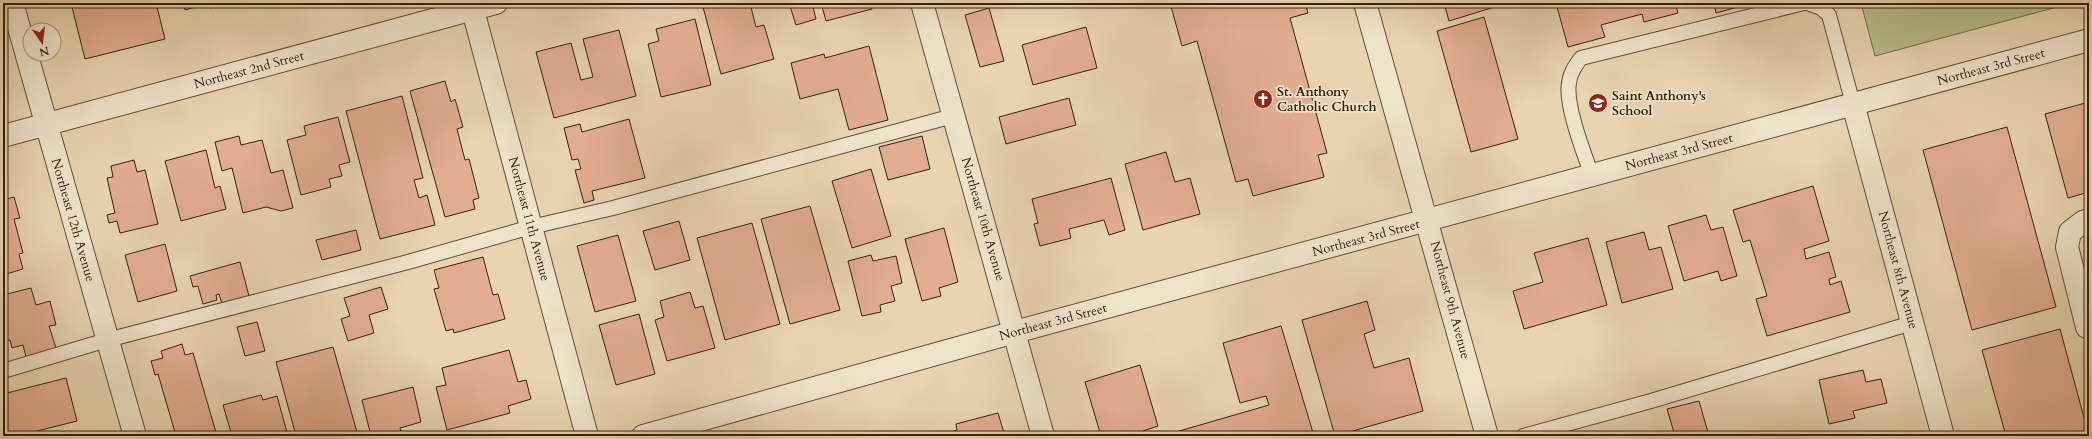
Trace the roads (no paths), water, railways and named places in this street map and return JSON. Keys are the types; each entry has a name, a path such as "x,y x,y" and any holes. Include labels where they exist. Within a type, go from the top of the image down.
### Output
{"street":[{"name":"Northeast 12th Avenue","path":"12,3 134,436"},
{"name":"Northeast 2nd Street","path":"3,136 472,6 496,3"},
{"name":"Northeast 10th Avenue","path":"922,3 1015,332 1042,436"},
{"name":"Northeast 9th Avenue","path":"1365,3 1428,221 1487,436"},
{"name":"Northeast 11th Avenue","path":"472,6 587,436"},
{"name":"Northeast 3rd Street","path":"644,436 1015,332 1428,221 2089,40"},
{"name":"Northeast 8th Avenue","path":"1853,104 1943,436"},
{"path":"2089,220 2083,222 2070,232 2067,246 2087,327 2089,328"}],"lane":[{"path":"1592,176 1569,99 1569,84 1574,68 1581,58 1806,3 1821,8 1829,14 1853,104"},
{"path":"3,370 107,340 408,262 531,227 613,208 953,116"},
{"path":"1523,436 1651,401 1912,322"}],"place":[{"name":"St. Anthony Catholic Church","path":"1263,99"},
{"name":"Saint Anthony's School","path":"1598,103"}]}
